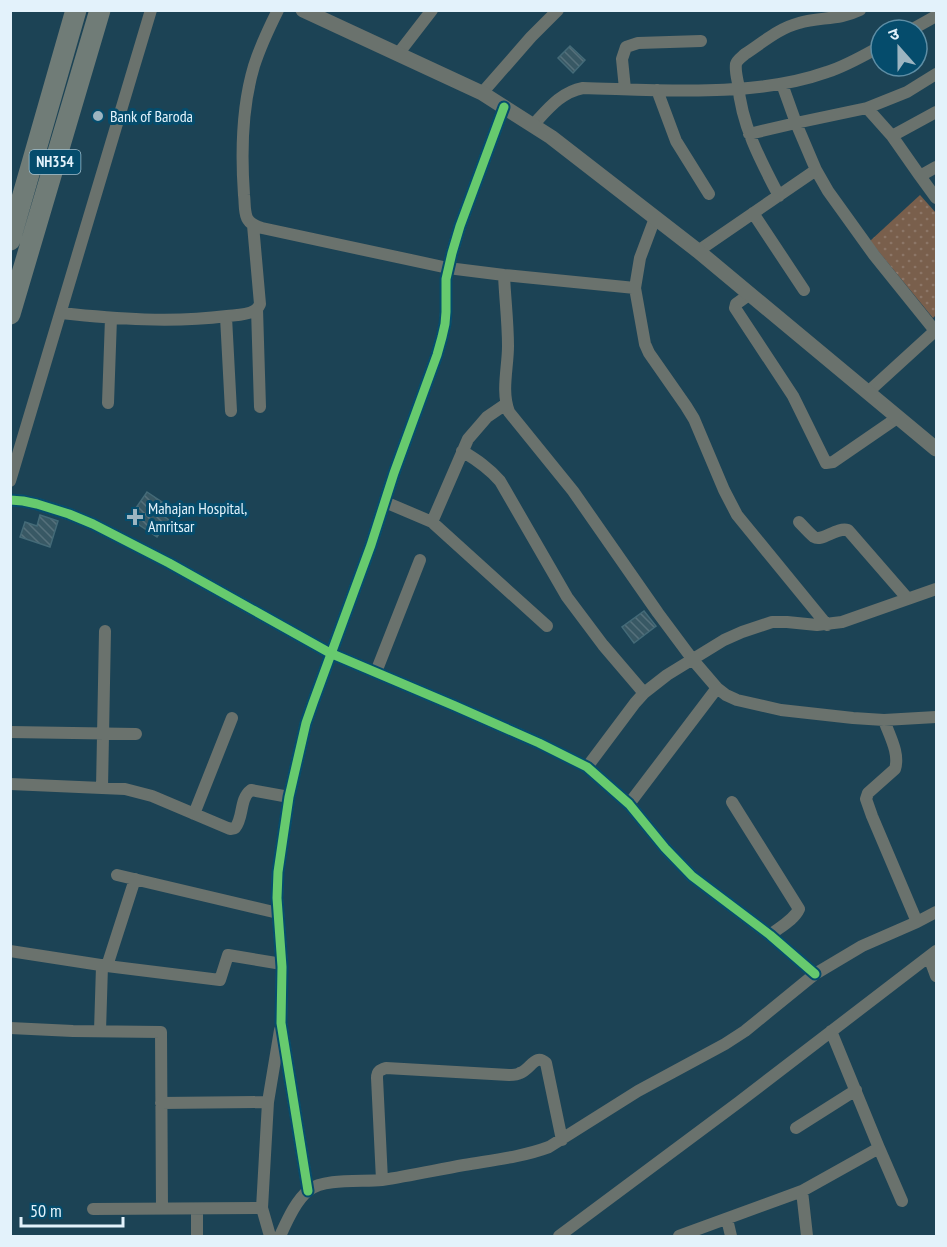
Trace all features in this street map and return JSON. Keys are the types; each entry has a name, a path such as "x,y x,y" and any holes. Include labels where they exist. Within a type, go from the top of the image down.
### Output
{"highway":[{"name":"NH354","path":"10,240 76,10"},
{"name":"NH354","path":"10,314 100,10"}],"street":[{"path":"10,481 151,10"},
{"path":"61,313 164,320 226,316 250,313 257,309 260,304 253,225 246,215 242,148 254,67 278,10"},
{"path":"303,10 482,93 551,137 698,251 936,448"},
{"path":"398,54 432,10"},
{"path":"482,93 558,10"},
{"path":"779,196 749,134 738,89 736,64 745,54 787,27 860,10"},
{"path":"625,89 622,59 626,47 638,43 701,41"},
{"path":"533,125 557,100 573,90 584,88 705,90 782,84 828,72 869,52"},
{"path":"749,134 867,108 907,92 936,74"},
{"path":"782,84 816,170 828,191 874,255 936,331 868,392"},
{"path":"657,90 676,141 709,194"},
{"path":"270,1236 262,1208 268,1102 281,1023 282,964 278,914 278,872 290,796 306,723 371,546 394,473 442,338 448,268 460,226 504,107"},
{"path":"867,108 892,136 936,198"},
{"path":"892,136 936,112"},
{"path":"920,176 936,167"},
{"path":"698,251 816,170"},
{"path":"753,213 804,290"},
{"path":"656,218 640,258 635,288 645,344 694,419 724,490 744,524 827,625"},
{"path":"253,225 448,268 635,288"},
{"path":"504,275 508,349 505,390 509,412 573,491 658,613 717,688 737,700 781,710 884,720 936,717"},
{"path":"750,294 736,304 735,308 793,396 826,463 833,462 897,418"},
{"path":"257,309 260,407"},
{"path":"226,316 231,411"},
{"path":"108,403 111,318"},
{"path":"432,522 468,439 487,417 506,404"},
{"path":"462,451 482,463 500,481 567,597 644,693"},
{"path":"10,500 37,504 93,524 169,563 330,653 539,743 587,767 629,804 665,848 692,876 770,935 815,974"},
{"path":"385,502 432,522 547,626"},
{"path":"799,522 814,537 819,538 840,529 848,530 908,599"},
{"path":"376,672 420,560"},
{"path":"587,767 644,693 667,675 724,640 771,622 817,625 842,622 936,589"},
{"path":"102,788 105,631"},
{"path":"629,804 717,688"},
{"path":"194,814 232,718"},
{"path":"884,720 897,755 897,763 895,769 868,793 866,799 917,922"},
{"path":"10,732 136,734"},
{"path":"10,784 125,789 139,792 224,827 235,828 239,823 246,794 251,790 290,796"},
{"path":"732,802 799,909 794,917 770,935"},
{"path":"117,875 278,914"},
{"path":"100,1031 104,966 135,879"},
{"path":"280,1236 299,1201 316,1186 326,1183 382,1180 501,1160 537,1152 562,1140 630,1096 745,1031 815,974 862,946 936,912"},
{"path":"10,951 104,966 220,980 228,955 282,964"},
{"path":"559,1236 576,1231 629,1183 933,954 936,976"},
{"path":"281,1023 308,1191"},
{"path":"10,1028 160,1032 162,1209"},
{"path":"831,1031 902,1201"},
{"path":"382,1180 377,1073 386,1068 509,1075 521,1073 536,1060 544,1060 562,1140"},
{"path":"796,1128 856,1090"},
{"path":"161,1103 268,1102"},
{"path":"679,1236 802,1191 879,1148"},
{"path":"802,1191 807,1236"},
{"path":"93,1209 262,1208"},
{"path":"197,1209 197,1236"},
{"path":"728,1219 731,1236"}],"shaded area":[{"path":"920,195 936,213 936,315 933,318 870,241"}],"building":[{"path":"570,46 585,60 573,73 558,58"},
{"path":"147,492 162,502 159,507 165,510 162,515 169,520 157,537 129,518"},
{"path":"40,515 58,521 50,547 20,537 25,522 37,526"},
{"path":"644,611 656,626 634,643 622,627"}],"cycle path":[{"path":"308,1191 281,1023 282,967 277,898 278,872 289,797 306,723 437,355 445,324 446,279 452,253 504,107"},
{"path":"10,500 37,504 93,524 169,563 330,653 539,743 587,767 629,804 665,848 692,876 770,935 815,974"}],"place":[{"name":"Bank of Baroda","path":"98,116"},
{"name":"Mahajan Hospital, Amritsar","path":"135,517"}]}
